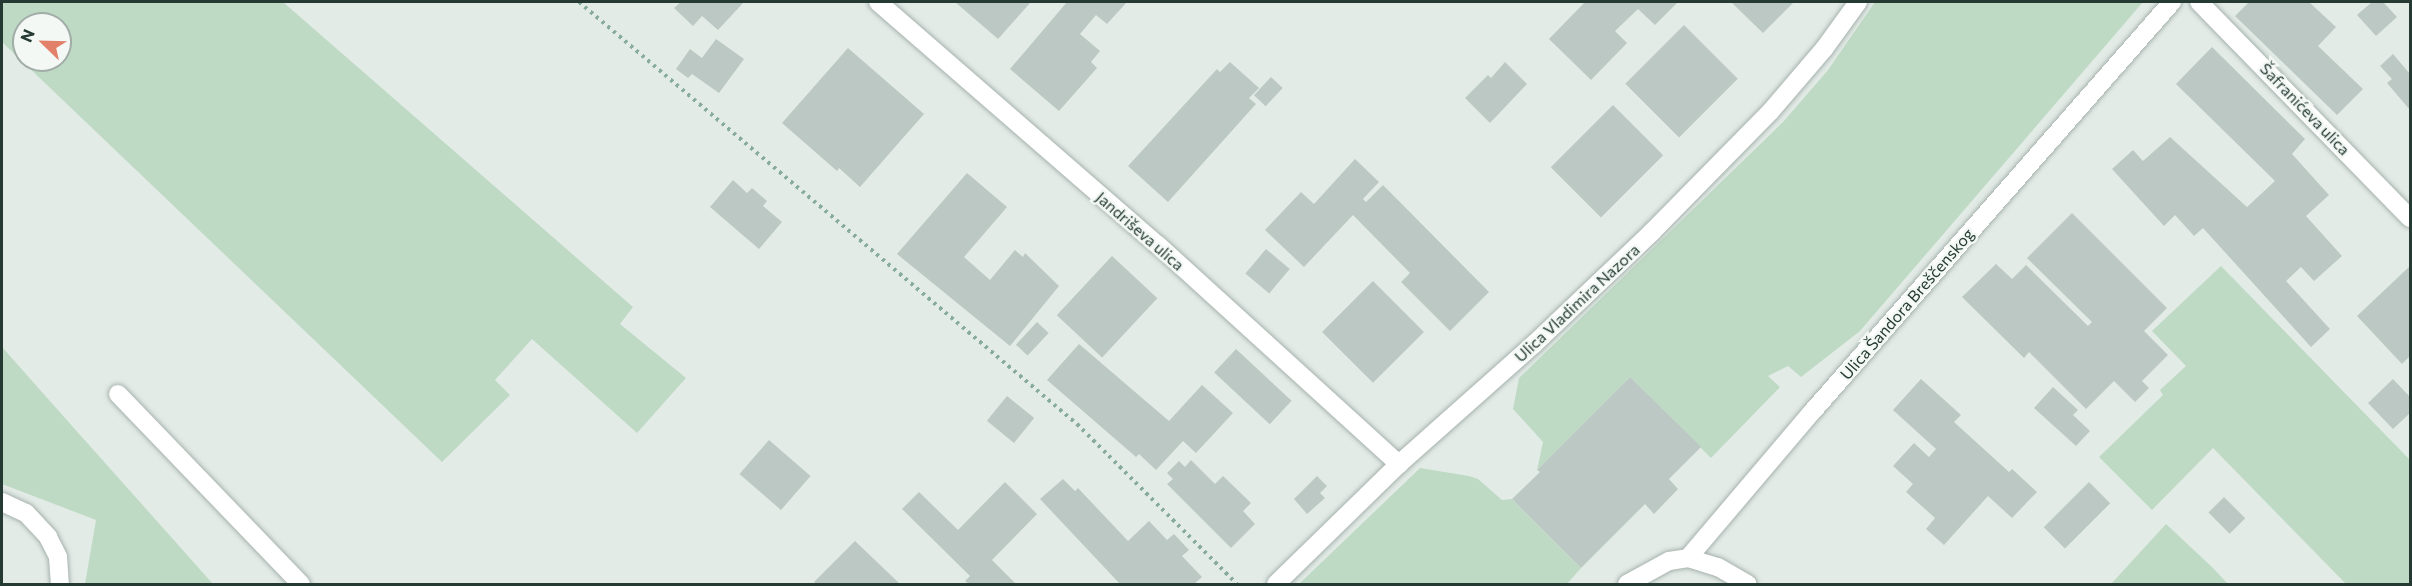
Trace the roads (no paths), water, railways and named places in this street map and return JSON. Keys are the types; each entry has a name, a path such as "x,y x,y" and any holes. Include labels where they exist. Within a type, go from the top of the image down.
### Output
{"street":[{"name":"Jandriševa ulica","path":"878,2 1158,245 1400,464"},
{"name":"Ulica Vladimira Nazora","path":"1276,585 1400,464 1534,344 1652,232 1770,112 1824,49 1858,2"},
{"name":"Ulica Šandora Breščenskog","path":"1688,558 1820,403 2172,2"},
{"name":"Šafranićeva ulica","path":"2199,2 2410,218"},
{"path":"118,394 301,585"},
{"path":"2,502 26,513 48,537 57,557 60,585"},
{"path":"1627,585 1669,561 1688,558 1719,567 1747,585"}]}
